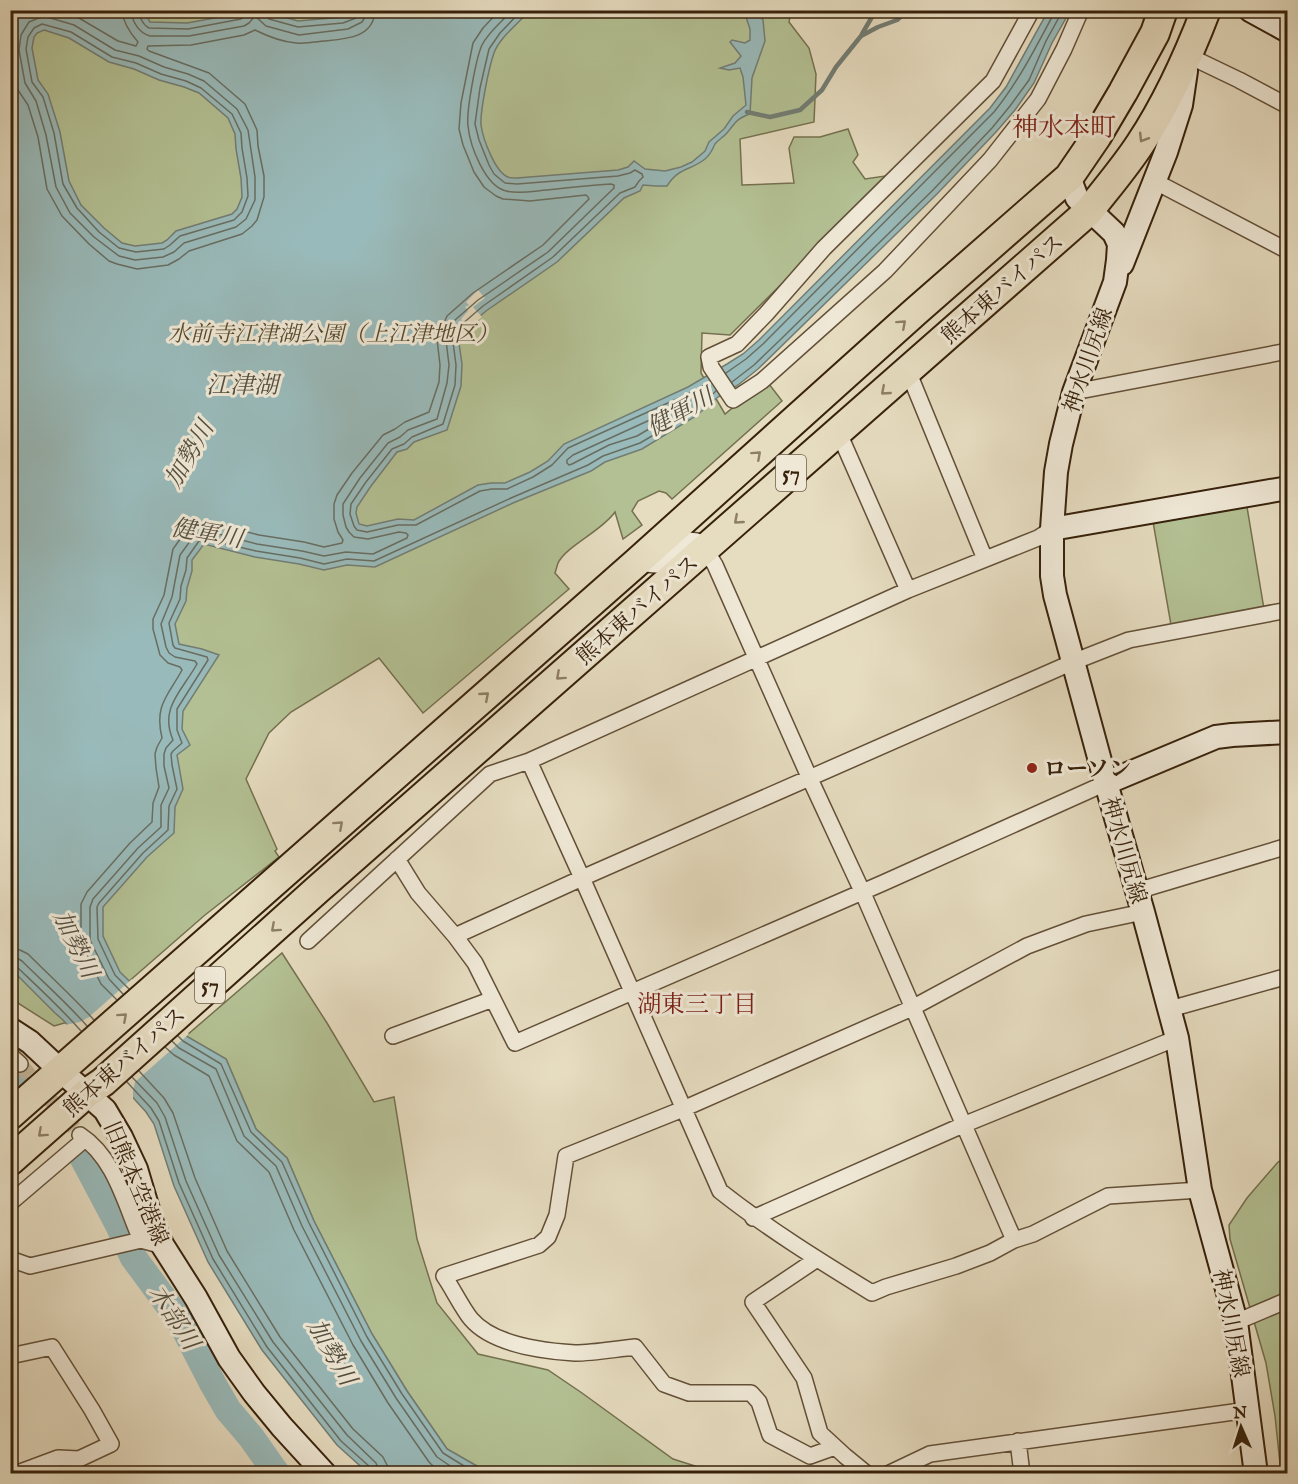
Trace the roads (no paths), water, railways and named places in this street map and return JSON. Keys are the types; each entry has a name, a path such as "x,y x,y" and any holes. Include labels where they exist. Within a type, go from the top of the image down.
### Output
{"highway":[{"name":"熊本東バイパス","path":"10,1115 1070,177 1123,92 1155,33 1163,10"},
{"name":"熊本東バイパス","path":"10,1161 318,889 481,764 571,666 1089,211 1140,144 1172,90 1206,10"}],"main road":[{"path":"1250,10 1287,31"},
{"path":"1114,282 1166,152 1181,105 1190,51"},
{"name":"神水川尻線","path":"1070,177 1077,198 1114,232 1119,244 1114,282 1074,392 1061,444 1056,472 1052,529 1052,576 1073,662 1177,1038 1200,1190 1236,1322 1256,1473"},
{"path":"1052,529 1287,488"},
{"path":"1106,783 1216,737 1287,732"},
{"name":"旧熊本空港線","path":"10,1029 70,1063 95,1088 136,1169 153,1226 229,1358 282,1427 325,1473"}],"street":[{"path":"1032,10 993,81 824,248 737,344 709,357 711,367 733,400 762,381 885,271 990,160 1038,99 1064,49 1080,10"},
{"path":"1190,51 1287,106"},
{"path":"1154,181 1287,251"},
{"path":"1074,392 1287,351"},
{"path":"908,370 985,559"},
{"path":"838,432 908,590"},
{"path":"308,940 397,859 481,764 529,761 908,590 1038,538 1052,529"},
{"path":"636,563 656,565 688,540 697,541 715,565 862,891 1014,1240"},
{"path":"455,936 1073,662 1129,640 1287,610"},
{"path":"529,761 720,1191 753,1218 817,1259 872,1293 990,1253 1108,1196 1200,1190"},
{"path":"397,859 418,893 475,963 515,1043 1106,783"},
{"path":"1137,891 1287,846"},
{"path":"835,1447 810,1456 771,1435 759,1402 750,1393 688,1393 664,1384 635,1347 576,1353 509,1342 489,1334 471,1319 444,1276 539,1245 548,1237 557,1215 566,1156 683,1109 912,1008 1027,946 1086,924 1143,912"},
{"path":"1170,1009 1287,976"},
{"path":"393,1036 492,999"},
{"path":"753,1218 963,1125 1177,1038"},
{"path":"10,1203 67,1155 82,1137 107,1161 141,1240"},
{"path":"10,1261 30,1266 141,1240 163,1246"},
{"path":"817,1259 753,1302 804,1378 820,1433 867,1473"},
{"path":"1236,1322 1287,1300"},
{"path":"10,1356 52,1347 93,1410 111,1444 79,1459 57,1458 15,1473"},
{"path":"888,1473 930,1454 1248,1410"},
{"path":"1018,1442 1022,1473"}],"water":[{"name":"江津湖","path":"259,10 298,21 343,17 358,10 529,11 505,36 494,53 481,118 484,138 494,162 503,174 517,178 618,170 628,167 634,161 645,169 665,171 692,162 705,151 709,142 724,129 733,116 746,105 740,68 729,70 720,68 735,63 741,56 730,42 732,40 745,43 750,40 750,29 744,11 757,11 763,20 765,41 752,78 750,114 736,122 716,143 705,159 680,172 667,186 643,185 640,191 624,198 557,262 486,311 465,329 459,343 462,364 461,386 447,430 414,442 407,449 397,452 357,507 359,524 367,526 398,519 414,520 478,485 505,483 530,472 548,461 564,444 688,387 743,354 990,108 1006,87 1048,11 1070,11 1034,83 996,132 937,194 758,369 718,397 696,416 642,449 605,462 591,471 513,503 375,567 347,565 324,570 255,557 204,544 192,560 186,601 175,624 179,644 219,655 183,711 182,729 190,745 177,755 183,789 175,807 174,833 147,857 103,907 103,936 120,972 186,1036 226,1059 256,1129 287,1158 314,1221 372,1334 407,1391 447,1449 489,1473 368,1473 337,1445 262,1350 208,1262 174,1186 154,1124 146,1112 63,1020 11,969 10,11 144,11 150,22 187,23","holes":["44,30 69,38 109,62 199,93 228,118 235,134 242,197 232,214 176,231 162,243 135,246 122,243 81,205 69,181 60,132 48,94 38,80 32,48 34,37"]}],"waterway":[{"path":"862,34 876,10"},
{"path":"747,112 770,117 800,110 822,90 836,67 861,36 897,20 908,10"},
{"name":"木部川","path":"10,1073 15,1078"},
{"name":"木部川","path":"81,1154 133,1257 181,1322 228,1410 251,1437 277,1474"}],"tunnel":[{"path":"20,1064 80,1135"}],"place":[{"name":"ローソン","path":"1032,768"}],"district":[{"name":"神水本町","path":"1064,127"},
{"name":"湖東三丁目","path":"697,1004"}],"park label":[{"name":"水前寺江津湖公園（上江津地区）","path":"333,333"}],"water label":[{"name":"健軍川","path":"680,412"},
{"name":"加勢川","path":"189,454"},
{"name":"健軍川","path":"207,533"},
{"name":"加勢川","path":"76,944"},
{"name":"加勢川","path":"332,1352"}]}
